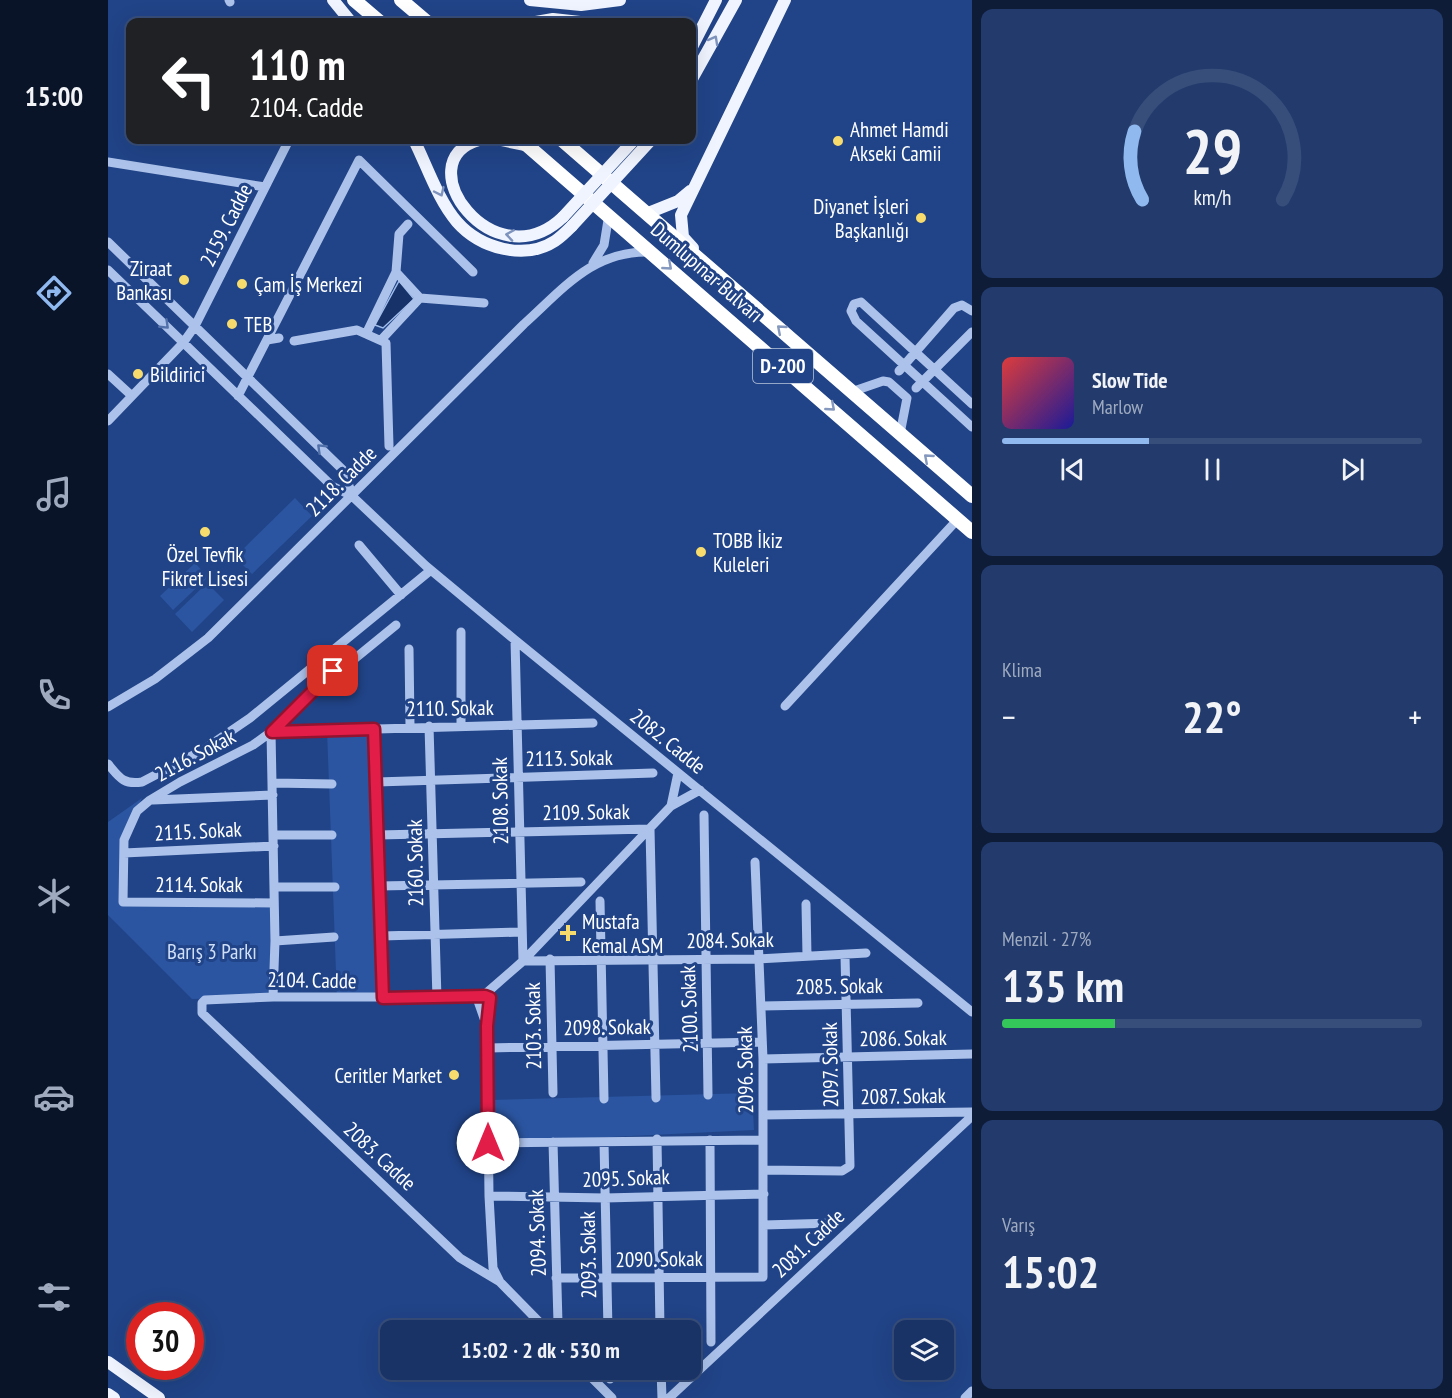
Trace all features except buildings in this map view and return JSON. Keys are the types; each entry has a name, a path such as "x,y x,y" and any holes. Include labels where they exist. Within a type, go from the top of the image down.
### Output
{"highway":[{"path":"354,0 375,18"},
{"path":"401,0 422,18"},
{"name":"Dumlupınar Bulvarı","path":"527,144 972,532"},
{"name":"Dumlupınar Bulvarı","path":"568,144 972,496"}],"main road":[{"path":"333,0 348,18"},
{"path":"530,0 581,5 620,0"},
{"path":"696,39 716,0"},
{"path":"696,73 736,0"},
{"path":"711,269 683,237 681,215 691,190 785,0"},
{"path":"416,144 446,206 458,223 482,242 512,251 534,249 554,242 631,144"},
{"path":"469,144 462,147 452,159 450,175 462,205 471,218 490,231 517,237 538,234 568,222 647,144"},
{"path":"648,213 678,201 691,190"},
{"path":"108,1362 159,1398"},
{"path":"108,1394 114,1398"}],"street":[{"name":"2159. Cadde","path":"108,421 183,343 195,326 287,144"},
{"path":"238,396 359,160 473,272"},
{"path":"108,162 265,187"},
{"path":"590,267 604,245 609,213"},
{"path":"366,334 396,272 399,234 408,224"},
{"path":"108,242 345,472 352,496"},
{"path":"590,267 625,252 651,252"},
{"name":"2118. Cadde","path":"108,707 155,679 208,638 524,324 590,267"},
{"path":"108,270 332,486 352,496"},
{"path":"396,272 420,298 484,303"},
{"path":"381,340 420,298"},
{"path":"972,404 861,302 854,304 851,311 856,321 901,368 972,427"},
{"path":"901,368 954,308 962,305 972,311"},
{"path":"294,341 357,330 386,343 389,446"},
{"path":"920,385 972,333"},
{"path":"267,340 279,338"},
{"path":"108,374 132,396"},
{"path":"854,392 883,381 890,382 907,398 900,434"},
{"name":"2082. Cadde","path":"352,496 431,570 970,1012"},
{"path":"785,706 958,519"},
{"path":"360,545 401,595"},
{"path":"108,764 121,780 132,784 142,782 203,750 250,718 431,570"},
{"name":"2116. Sokak","path":"123,902 124,840 132,818 150,800 253,745 272,732 333,671 347,665 396,625"},
{"path":"461,632 461,726"},
{"name":"2108. Sokak","path":"515,640 523,961"},
{"path":"410,649 410,726"},
{"name":"2110. Sokak","path":"272,732 410,726 593,723"},
{"name":"2160. Sokak","path":"429,726 437,999"},
{"path":"374,729 383,998"},
{"path":"272,732 276,941 273,997"},
{"path":"671,806 678,772"},
{"name":"2113. Sokak","path":"377,782 653,773"},
{"path":"273,783 332,784"},
{"path":"482,996 523,961 671,806 700,790"},
{"path":"150,800 273,795"},
{"name":"2100. Sokak","path":"704,815 708,1095"},
{"path":"650,829 657,1045 656,1098"},
{"name":"2109. Sokak","path":"378,835 650,829"},
{"path":"274,835 332,835"},
{"name":"2115. Sokak","path":"124,853 274,846"},
{"name":"2096. Sokak","path":"755,862 762,1006 763,1277"},
{"path":"379,886 581,882"},
{"path":"274,887 335,887"},
{"path":"600,901 604,1099"},
{"name":"2114. Sokak","path":"123,902 274,903"},
{"path":"806,904 807,956"},
{"path":"382,936 521,932"},
{"path":"276,941 334,937"},
{"name":"2084. Sokak","path":"523,961 655,958 759,959 845,956 866,953"},
{"name":"2097. Sokak","path":"764,1170 846,1171 851,1165 845,956"},
{"name":"2103. Sokak","path":"550,959 550,1046 553,1093"},
{"path":"485,1006 501,982"},
{"path":"482,996 490,998 485,1006 488,1048 489,1196 493,1268 500,1282"},
{"name":"2104. Cadde","path":"205,1000 273,997 437,999 482,996"},
{"name":"2104. Cadde","path":"455,997 485,1006"},
{"name":"2083. Cadde","path":"205,1000 202,1003 202,1013 460,1258 500,1282 537,1320"},
{"name":"2085. Sokak","path":"762,1006 918,1002"},
{"name":"2098. Sokak","path":"488,1048 762,1042"},
{"name":"2086. Sokak","path":"763,1059 972,1054"},
{"name":"2087. Sokak","path":"764,1115 972,1114"},
{"name":"2081. Cadde","path":"669,1398 972,1114"},
{"path":"488,1143 657,1139 763,1140"},
{"path":"657,1139 660,1195 660,1320"},
{"path":"710,1140 711,1342"},
{"name":"2094. Sokak","path":"553,1142 558,1320"},
{"name":"2093. Sokak","path":"604,1142 608,1320"},
{"name":"2095. Sokak","path":"489,1196 605,1198 712,1193 764,1194"},
{"path":"764,1225 835,1223"},
{"name":"2090. Sokak","path":"556,1278 763,1277"},
{"path":"594,1380 612,1398"},
{"path":"661,1380 662,1398"},
{"path":"965,1398 972,1391"}],"green space":[{"path":"295,498 312,516 252,574 235,557"},
{"path":"195,563 208,577 173,610 160,596"},
{"path":"207,583 224,600 192,632 175,614"},
{"path":"374,729 383,998 337,999 327,730"},
{"name":"Barış 3 Parkı","path":"142,798 124,840 123,902 274,903 273,997 192,999 108,915 108,822"},
{"path":"752,1093 754,1130 488,1143 488,1100"}],"shaded area":[{"path":"399,281 414,299 383,328 375,325"}],"place":[{"name":"Ahmet Hamdi Akseki Camii","path":"838,141"},
{"name":"Diyanet İşleri Başkanlığı","path":"921,218"},
{"name":"Ziraat Bankası","path":"184,280"},
{"name":"Çam İş Merkezi","path":"242,284"},
{"name":"TEB","path":"232,324"},
{"name":"Bildirici","path":"138,374"},
{"name":"Özel Tevfik Fikret Lisesi","path":"205,532"},
{"name":"TOBB İkiz Kuleleri","path":"701,552"},
{"name":"Mustafa Kemal ASM","path":"568,933"},
{"name":"Ceritler Market","path":"454,1075"}],"route":[{"path":"333,671 272,732 374,729 383,998 437,999 485,996 490,998 487,1026 488,1143"}]}
